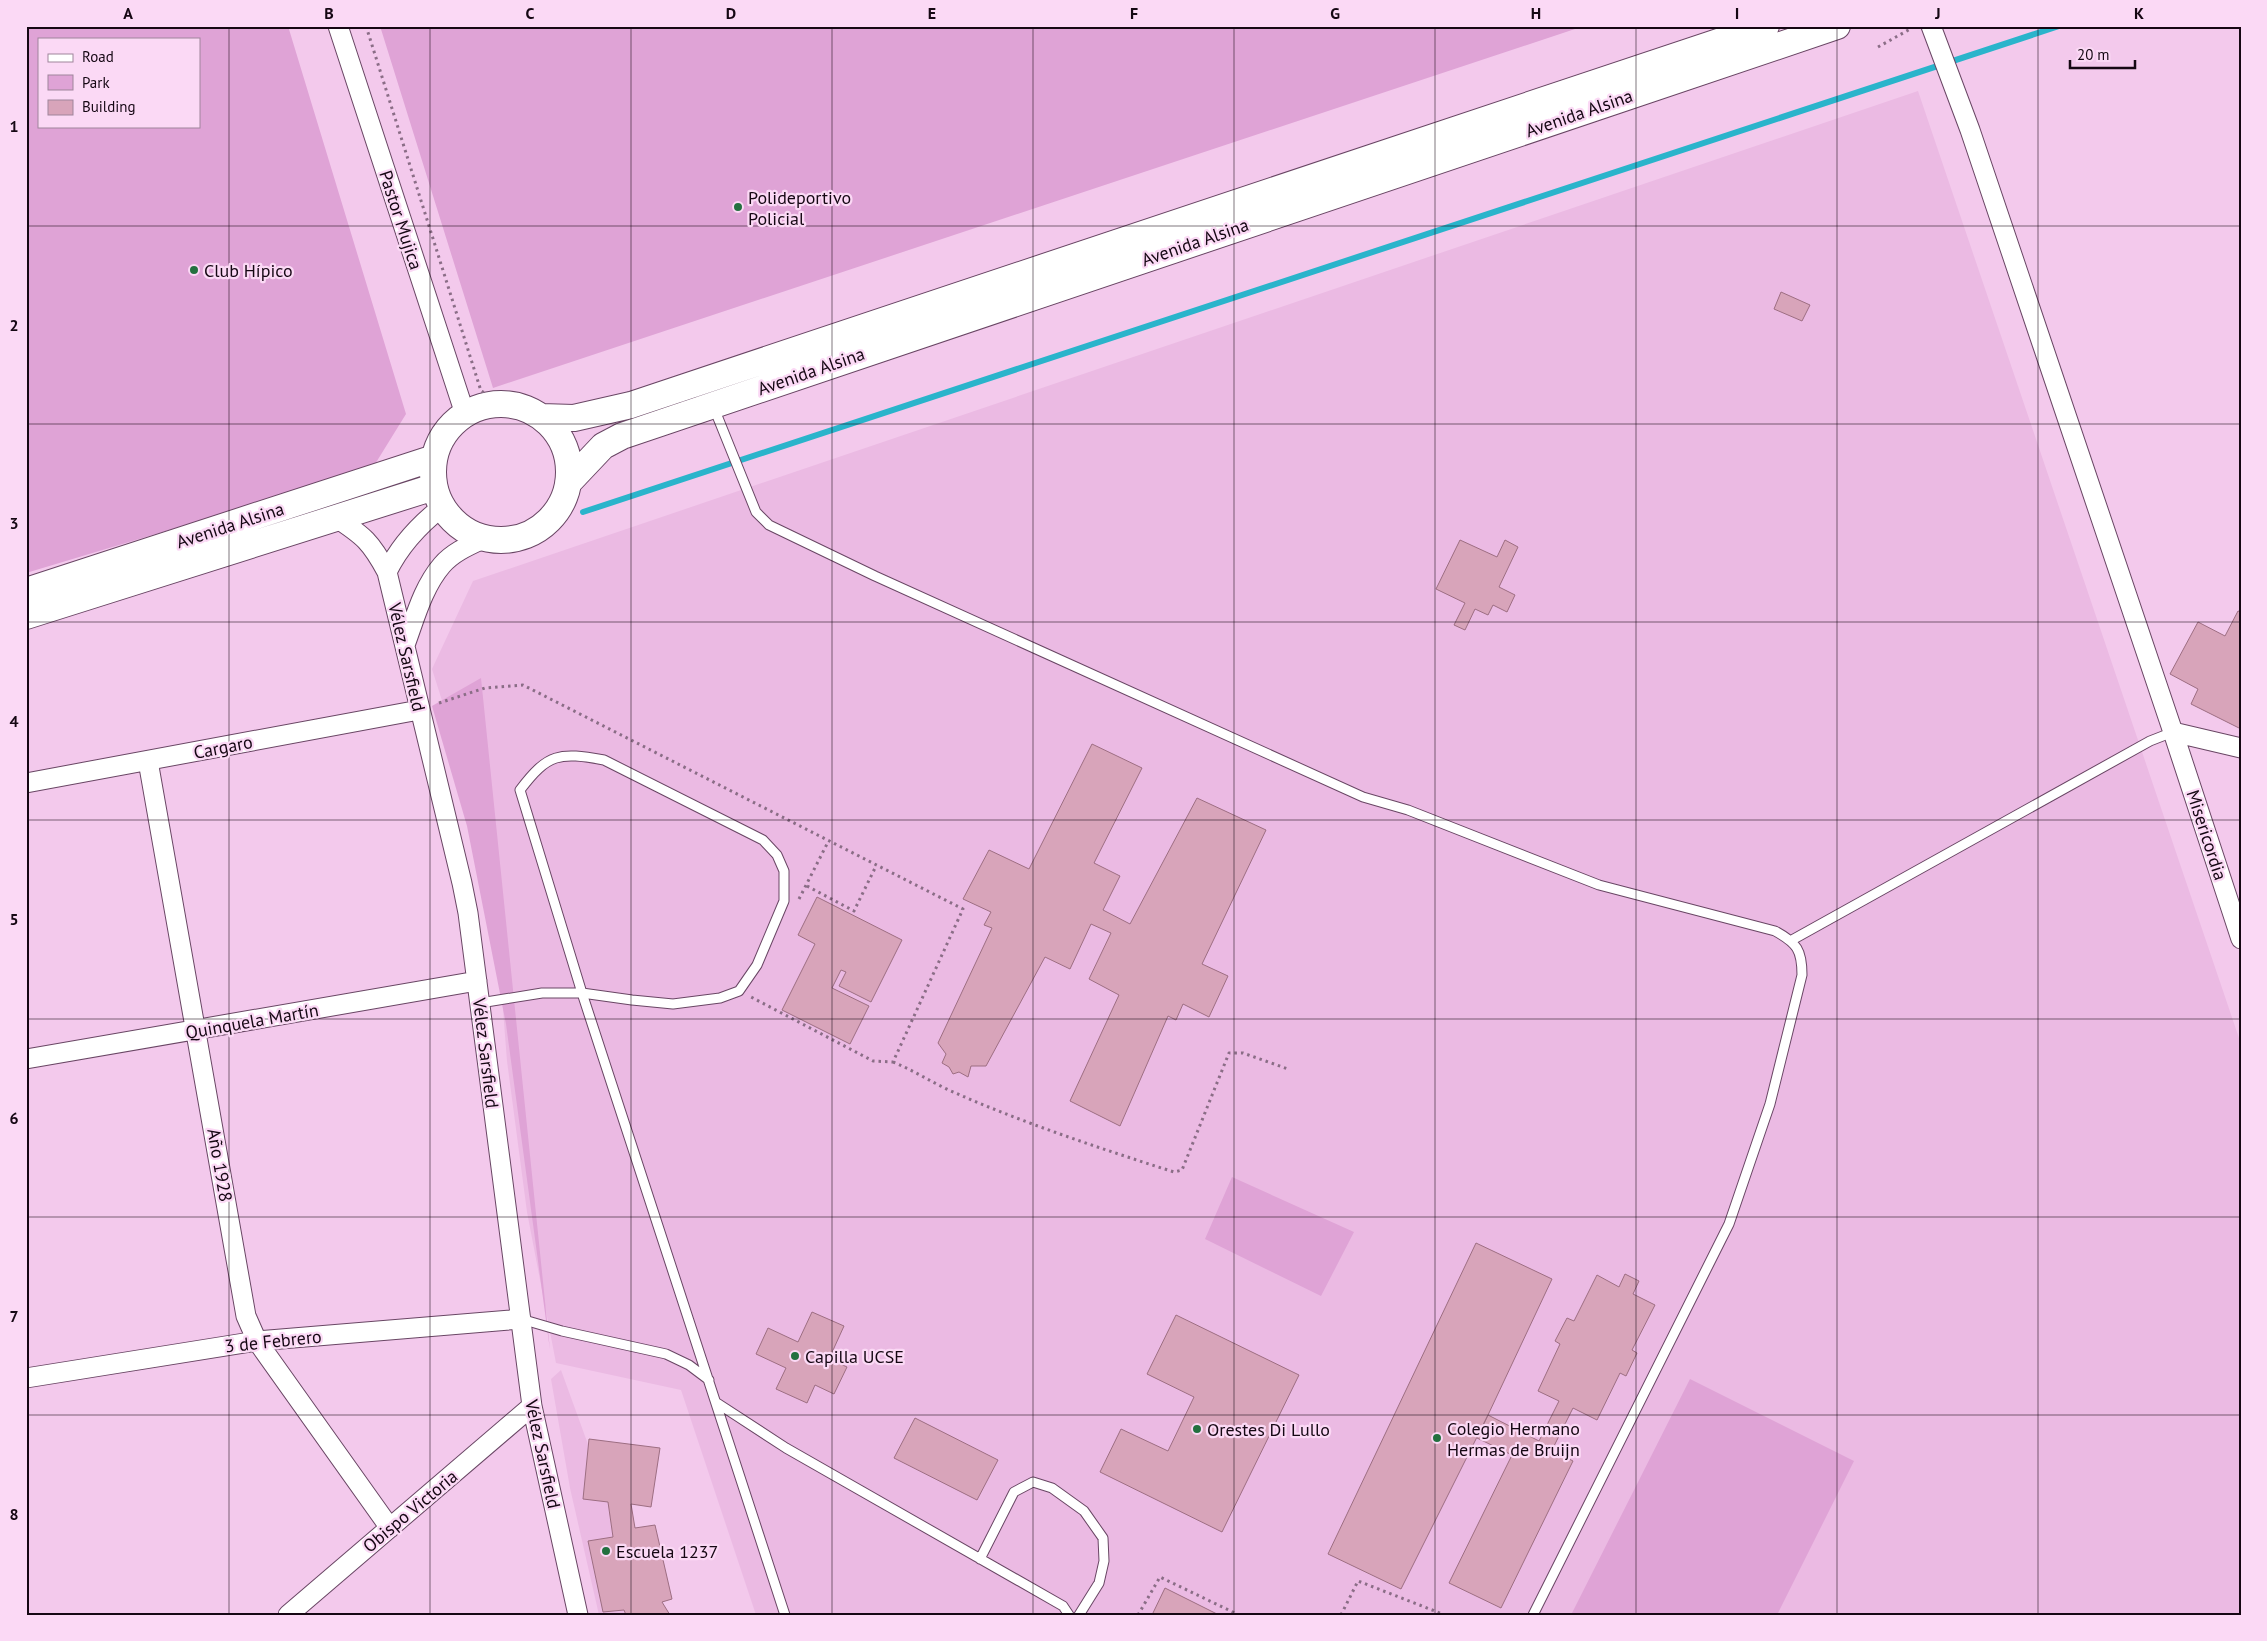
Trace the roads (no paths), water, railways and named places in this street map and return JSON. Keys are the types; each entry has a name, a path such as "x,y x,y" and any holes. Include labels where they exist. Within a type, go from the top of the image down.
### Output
{"main road":[{"name":"Avenida Alsina","path":"536,411 574,418 631,405 1766,26"},
{"name":"Avenida Alsina","path":"568,483 603,446 622,436 712,404 1837,26"},
{"path":"503,404 536,411 555,430 564,446 569,464 568,483 561,504 547,521 529,534 507,540 485,538 468,531 454,521 438,497 434,458 440,441 451,426 465,414 483,406 503,404"},
{"name":"Avenida Alsina","path":"26,591 434,458"},
{"name":"Avenida Alsina","path":"26,616 336,517 438,497"}],"street":[{"name":"Pastor Mujica","path":"338,26 465,414"},
{"name":"Misericordia","path":"1931,26 1970,130 2241,939"},
{"path":"387,572 397,552 424,521 438,497"},
{"name":"Vélez Sarsfield","path":"336,517 372,545 387,572 462,883 480,1003 532,1406 578,1615"},
{"path":"405,646 429,584 443,564 461,550 485,538"},
{"name":"Cargaro","path":"26,783 419,710"},
{"path":"2173,732 2241,748"},
{"name":"Año 1928","path":"148,761 246,1316 257,1341 390,1528"},
{"name":"Quinquela Martín","path":"26,1060 477,981"},
{"name":"3 de Febrero","path":"26,1378 257,1341 521,1319"},
{"name":"Obispo Victoria","path":"288,1615 532,1406"}],"lane":[{"path":"712,404 756,512 769,525 875,576 1363,797 1408,810 1599,885 1775,930 1792,940 1802,957 1802,976 1770,1104 1729,1224 1533,1615"},
{"path":"1792,940 2150,741 2173,732"},
{"path":"480,1003 542,993 582,993 673,1004 720,998 739,991 757,965 784,901 784,871 777,855 763,840 604,760 575,755 551,759 536,769 520,790 582,993 785,1615"},
{"path":"521,1319 562,1331 666,1354 689,1365 709,1380"},
{"path":"717,1403 786,1448 1063,1606 1069,1615"},
{"path":"980,1559 1014,1492 1033,1482 1052,1488 1084,1510 1103,1538 1104,1560 1099,1583 1079,1615"}],"waterway":[{"path":"583,512 2059,26"}],"place":[{"name":"Polideportivo Policial","path":"738,207"},
{"name":"Club Hípico","path":"194,270"},
{"name":"Capilla UCSE","path":"795,1356"},
{"name":"Orestes Di Lullo","path":"1197,1429"},
{"name":"Colegio Hermano Hermas de Bruijn","path":"1437,1438"},
{"name":"Escuela 1237","path":"606,1551"}]}
